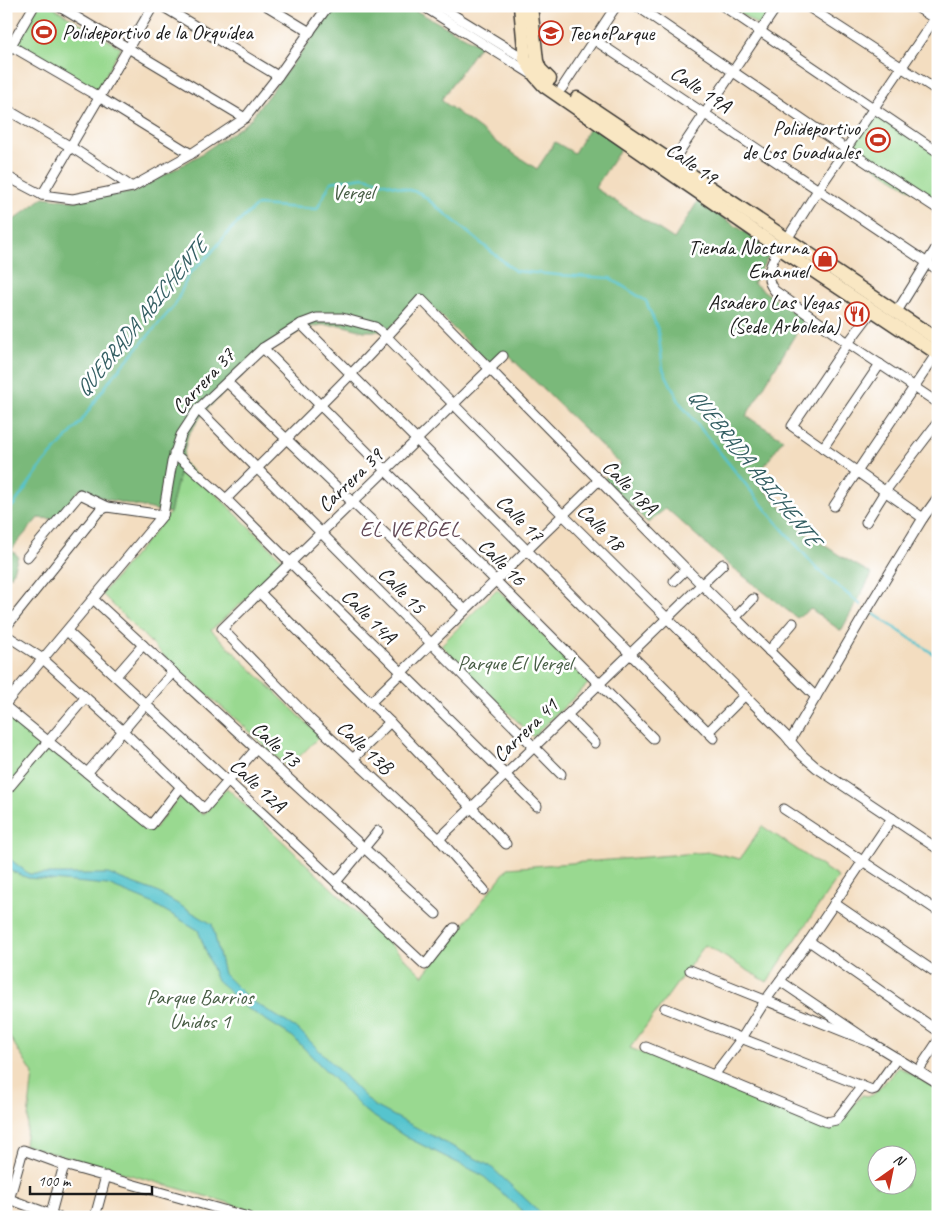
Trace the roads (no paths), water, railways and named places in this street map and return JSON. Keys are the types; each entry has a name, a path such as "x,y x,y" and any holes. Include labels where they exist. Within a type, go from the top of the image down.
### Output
{"main road":[{"path":"520,6 525,59 538,72"},
{"path":"531,6 538,72"},
{"name":"Calle 19","path":"538,72 673,161 873,310 937,349"},
{"name":"Calle 19","path":"538,72 544,86 561,98 783,244 896,312 937,349"}],"street":[{"path":"34,6 8,48 99,97 191,154"},
{"path":"58,6 244,118"},
{"path":"42,195 153,6"},
{"path":"162,6 278,76"},
{"path":"267,6 310,32"},
{"path":"6,176 42,195 73,199 132,187 191,154 244,118 278,76 328,6"},
{"name":"Calle 19","path":"423,6 538,72"},
{"path":"439,6 525,59"},
{"path":"562,88 616,6"},
{"path":"637,6 846,149 938,209"},
{"path":"723,6 938,152"},
{"path":"673,161 777,6"},
{"path":"807,6 938,91"},
{"path":"915,6 937,18 901,67 818,190 768,269 768,278 775,291 848,343 938,403"},
{"name":"Calle 19A","path":"593,39 938,270"},
{"path":"6,109 71,147 132,187"},
{"path":"896,312 938,245"},
{"name":"Calle 18A","path":"387,337 421,299 686,569 816,697"},
{"path":"873,310 848,343 792,426 856,472 886,490 923,518"},
{"name":"Carrera 37","path":"163,515 174,453 181,435 198,409 263,348 300,324 317,318 342,318 375,327 387,337"},
{"name":"Calle 17","path":"300,324 711,735 745,695"},
{"path":"226,499 321,406 387,337"},
{"name":"Calle 18","path":"387,337 745,695 802,755 816,768 938,849"},
{"name":"Calle 16","path":"263,348 653,738"},
{"path":"834,506 914,387 937,349"},
{"name":"Carrera 39","path":"222,629 503,356"},
{"path":"823,448 880,364"},
{"path":"227,382 465,610"},
{"name":"Calle 15","path":"198,409 561,774"},
{"path":"866,522 886,490 938,422"},
{"name":"Calle 14A","path":"174,453 226,499 537,806"},
{"path":"370,702 599,480"},
{"path":"27,556 77,496 84,495 107,506 163,515"},
{"path":"790,741 923,518 938,497"},
{"path":"6,627 99,512 107,506"},
{"path":"6,703 163,515"},
{"name":"Carrera 41","path":"439,839 723,564"},
{"path":"674,581 686,569"},
{"path":"260,593 390,722 506,844"},
{"name":"Calle 13","path":"93,599 436,914"},
{"path":"735,618 753,600"},
{"path":"769,651 793,623"},
{"name":"Calle 13B","path":"222,629 311,720 439,839 484,890"},
{"name":"Calle 12A","path":"67,631 425,965 454,928"},
{"path":"6,636 43,659 123,731 180,788 204,809 256,749"},
{"path":"116,676 143,645"},
{"path":"88,772 173,672"},
{"path":"6,791 85,698"},
{"path":"6,707 88,772 150,825 180,788"},
{"path":"567,715 595,743"},
{"path":"353,759 390,722"},
{"path":"784,809 938,911"},
{"path":"714,1075 742,1038 765,1001 809,941 892,818"},
{"path":"336,882 378,831"},
{"path":"834,903 938,974"},
{"path":"809,941 938,1031"},
{"path":"690,970 872,1043"},
{"path":"780,981 872,1043 938,1083"},
{"path":"664,1008 872,1090 875,1089 897,1058"},
{"path":"918,1071 938,1041"},
{"path":"646,1048 827,1122 836,1120 862,1086"},
{"path":"6,1211 23,1150 64,1165 106,1176 219,1212 248,1217"},
{"path":"9,1199 53,1216 64,1165"},
{"path":"94,1217 106,1176"}],"water":[{"path":"6,856 29,874 108,874 157,892 212,924 224,974 249,999 299,1030 373,1105 490,1166 545,1217 529,1217 482,1175 406,1137 365,1111 293,1037 245,1007 216,979 198,930 152,903 108,885 28,878 6,869"}],"waterway":[{"name":"QUEBRADA ABICHENTE","path":"6,509 13,506 42,465 80,423 112,377 175,305 189,274 211,253 230,230 257,205 317,209 331,182 364,177 420,193 515,271 610,278 646,301 658,330 663,369 680,403 772,517 818,570 861,605"},
{"path":"871,612 938,657"}],"place":[{"name":"Polideportivo de la Orquídea","path":"44,32"},
{"name":"TecnoParque","path":"551,33"},
{"name":"Polideportivo de Los Guaduales","path":"878,140"},
{"name":"Tienda Nocturna Emanuel","path":"825,259"},
{"name":"Asadero Las Vegas (Sede Arboleda)","path":"857,314"}],"district":[{"name":"EL VERGEL","path":"410,529"}],"park label":[{"name":"Vergel","path":"353,192"},
{"name":"Parque El Vergel","path":"515,663"},
{"name":"Parque Barrios Unidos 1","path":"200,1009"}]}
